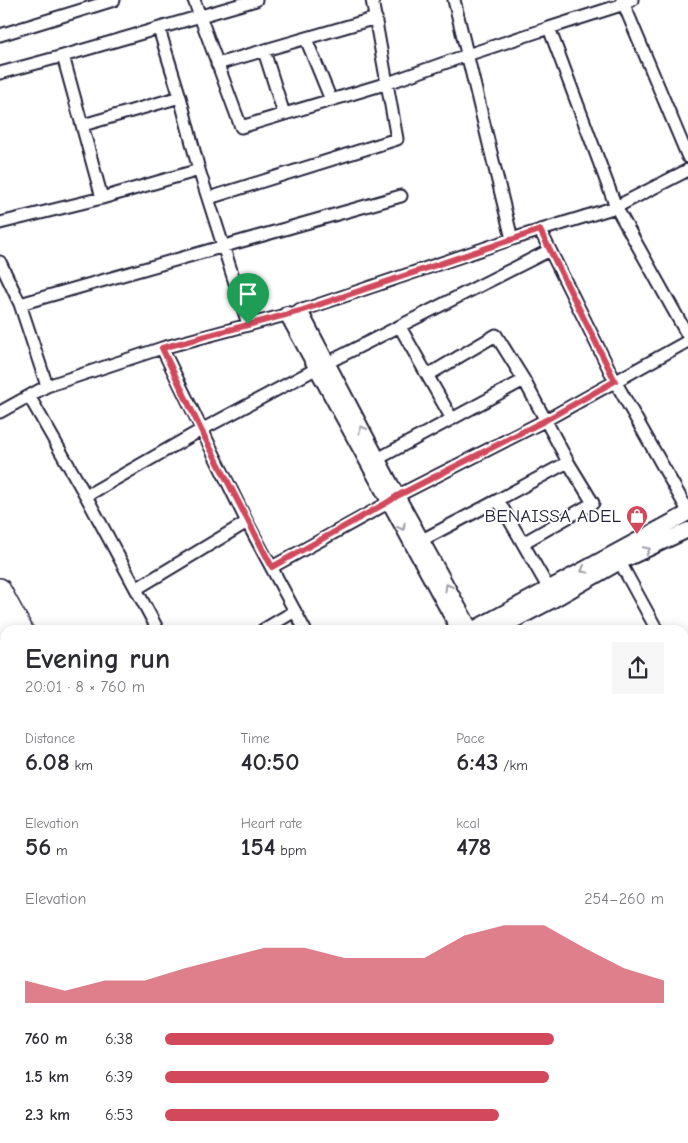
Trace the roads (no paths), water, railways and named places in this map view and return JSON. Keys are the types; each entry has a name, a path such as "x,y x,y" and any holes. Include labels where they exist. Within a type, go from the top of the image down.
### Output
{"highway":[{"path":"0,588 20,625"}],"street":[{"path":"0,35 114,0"},
{"path":"194,0 241,127 388,83 626,2 688,157"},
{"path":"0,73 256,0"},
{"path":"209,198 397,139 372,0"},
{"path":"454,0 512,239"},
{"path":"217,64 376,18"},
{"path":"549,28 616,207 688,336"},
{"path":"159,29 180,97 199,170 248,324"},
{"path":"306,39 331,100"},
{"path":"264,51 284,114"},
{"path":"63,56 102,198"},
{"path":"83,125 180,97"},
{"path":"0,223 102,198 199,170"},
{"path":"0,412 47,386 162,348 294,312 512,239 616,207 688,170"},
{"path":"20,304 401,196"},
{"path":"504,625 552,594 617,558 688,512 615,381 540,230"},
{"path":"86,496 201,430 550,250"},
{"path":"0,262 20,304 47,386"},
{"path":"294,312 393,499 456,625"},
{"path":"400,326 452,419"},
{"path":"428,375 496,335 524,380 568,462 593,503 522,543"},
{"path":"272,567 393,499 546,420 688,341"},
{"path":"162,348 247,522 302,625"},
{"path":"373,462 524,380"},
{"path":"29,396 86,496 155,625"},
{"path":"422,540 568,462"},
{"path":"393,499 422,540 468,625"},
{"path":"498,500 552,594"},
{"path":"136,588 247,522"},
{"path":"617,558 688,530"},
{"path":"617,558 654,625"},
{"path":"482,625 552,594"},
{"path":"272,625 295,612"}],"place":[{"name":"BENAISSA ADEL","path":"637,535"}]}
